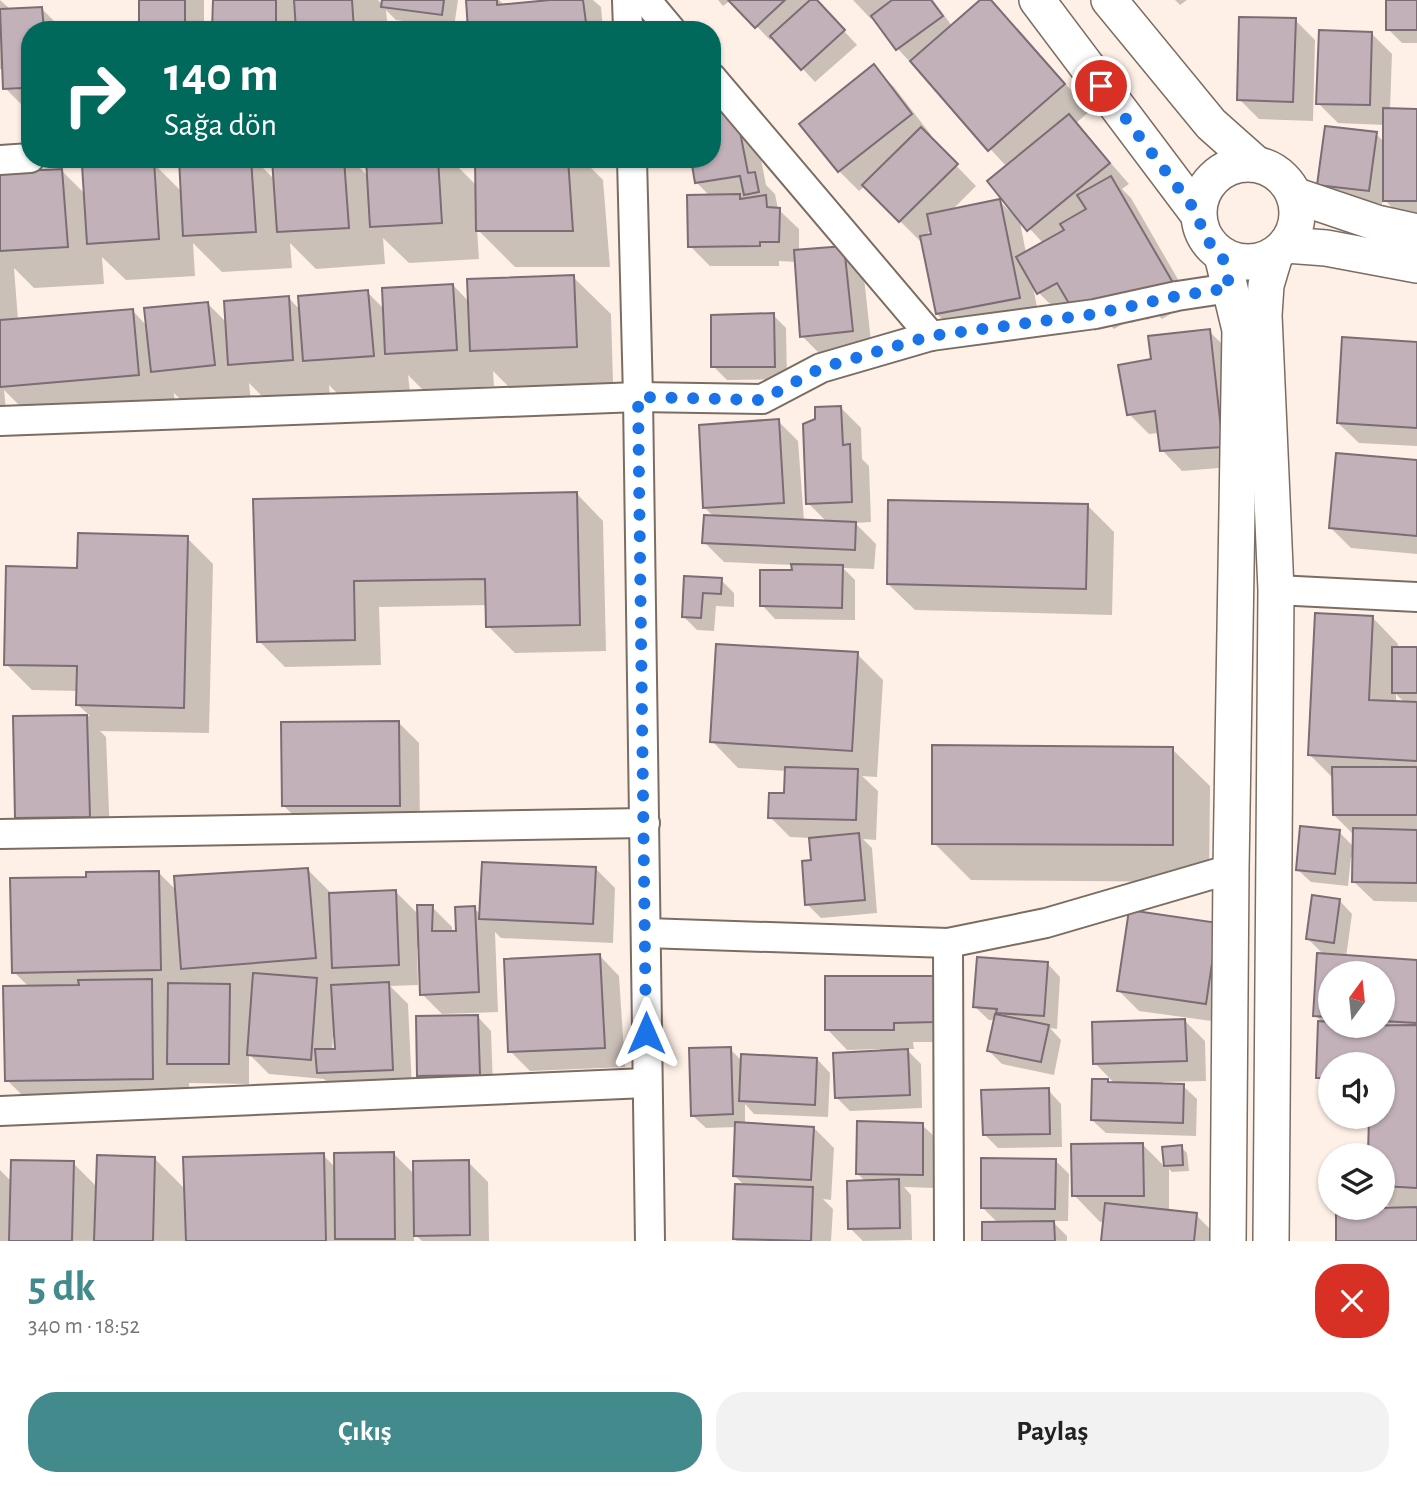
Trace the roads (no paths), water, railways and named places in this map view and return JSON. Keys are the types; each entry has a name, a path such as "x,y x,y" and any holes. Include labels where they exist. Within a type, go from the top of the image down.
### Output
{"street":[{"path":"627,0 628,21"},
{"path":"646,0 664,21"},
{"path":"1037,0 1198,214 1202,231 1226,271 1240,330 1228,1241"},
{"path":"1109,0 1211,124 1256,164"},
{"path":"721,89 930,336"},
{"path":"0,160 21,159"},
{"path":"1198,214 1202,194 1212,179 1226,169 1243,164 1269,168 1283,178 1294,194 1297,211 1294,230 1281,250 1266,285 1264,315 1276,590 1271,1241"},
{"path":"632,168 650,1241"},
{"path":"1294,194 1377,223 1417,232"},
{"path":"0,421 638,397 762,400 821,368 930,336 1095,314 1177,296 1226,271 1237,261 1258,262 1281,250 1326,248 1417,265"},
{"path":"1276,590 1417,597"},
{"path":"0,834 645,823"},
{"path":"646,933 948,943 1046,923 1231,869"},
{"path":"948,943 949,1241"},
{"path":"0,1111 646,1083"}]}
